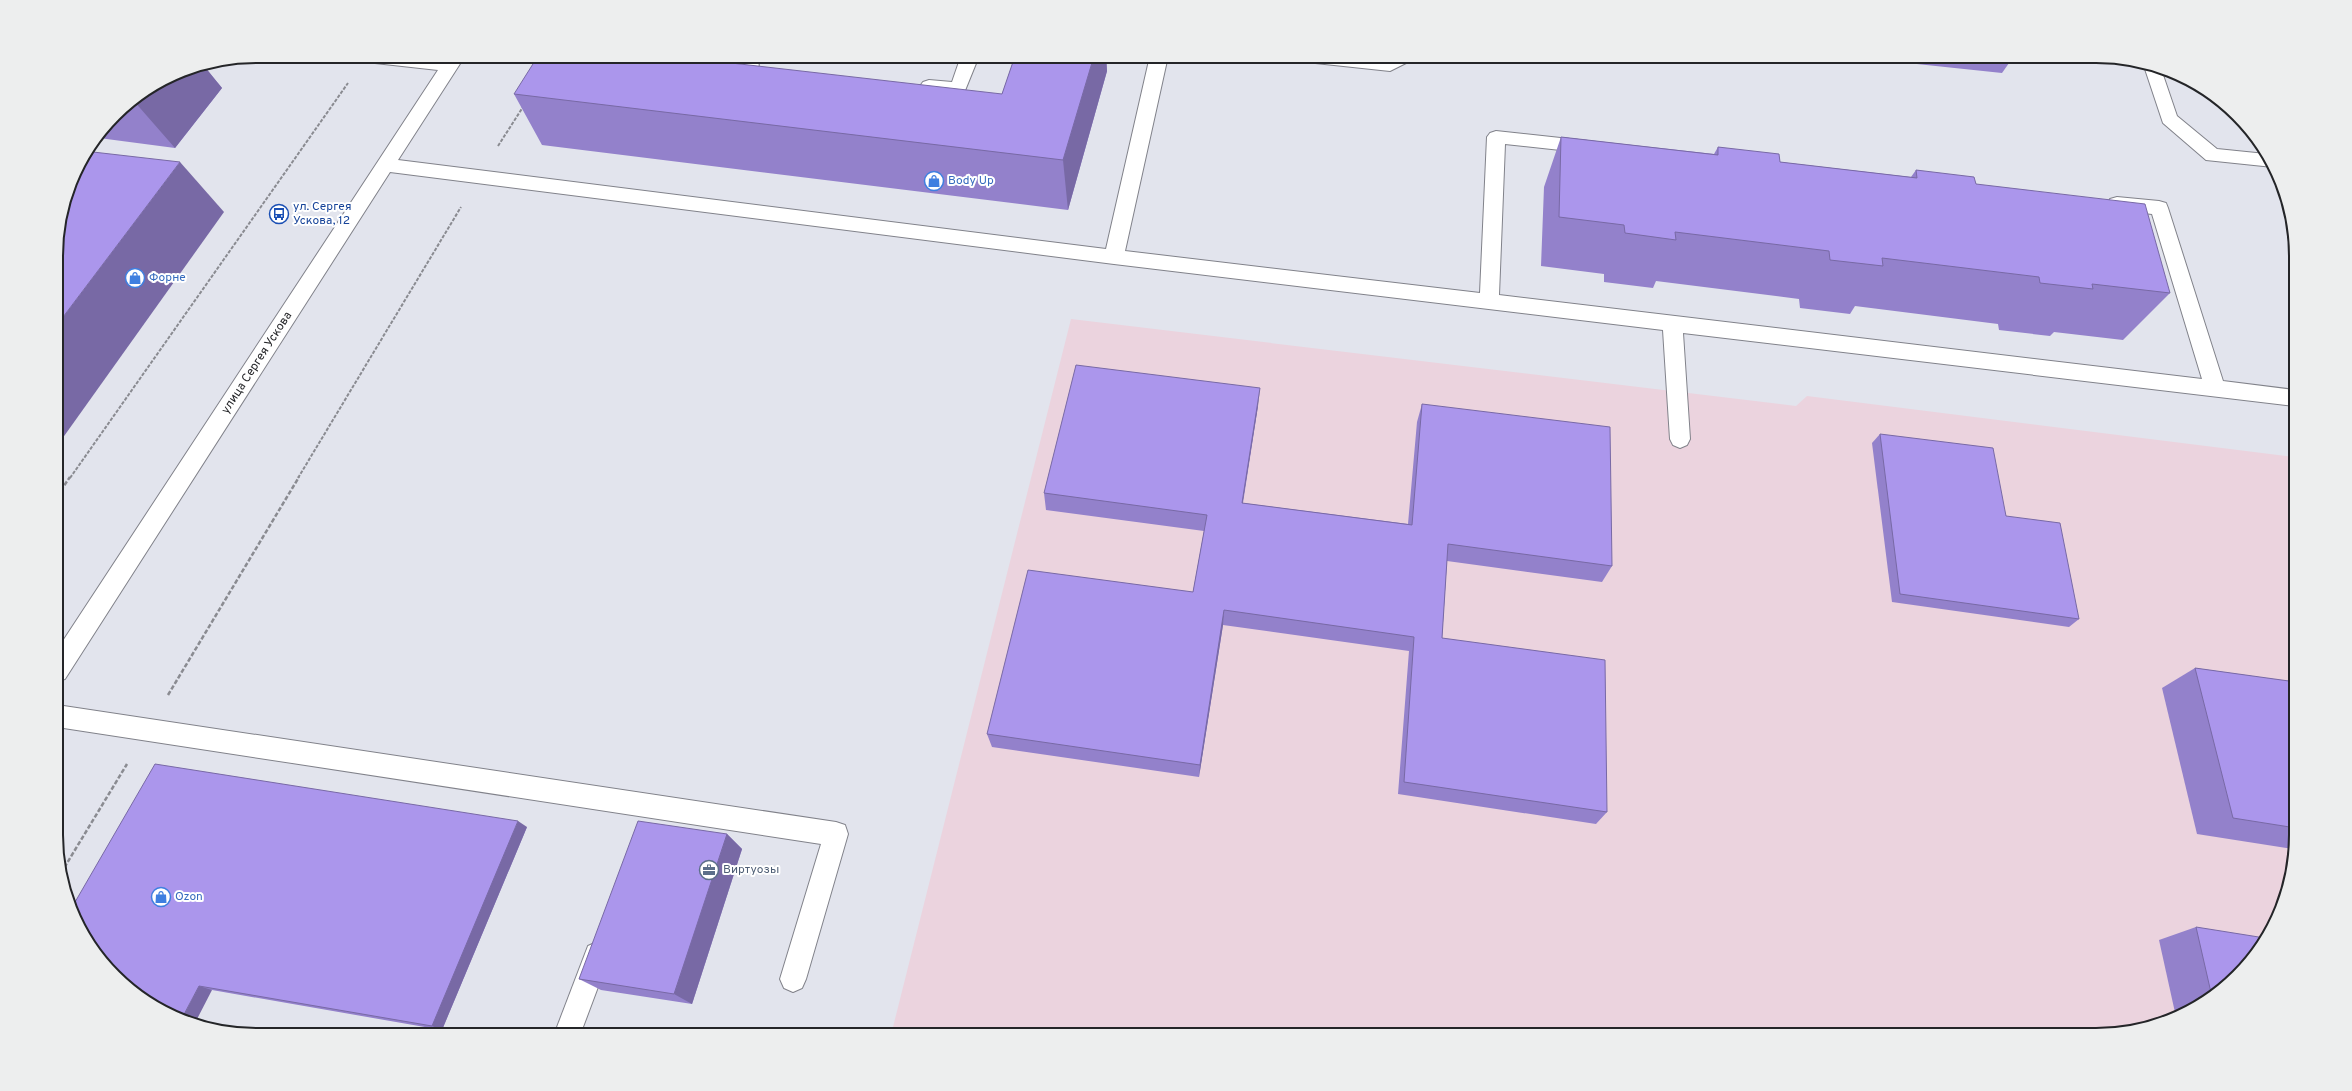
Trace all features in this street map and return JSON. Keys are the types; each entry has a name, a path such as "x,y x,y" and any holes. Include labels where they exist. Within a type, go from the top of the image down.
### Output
{"street":[{"name":"улица Сергея Ускова","path":"63,662 452,63"},
{"path":"729,63 766,67"},
{"path":"912,84 958,89 967,63"},
{"path":"1114,257 1157,63"},
{"path":"1371,63 1390,65 1394,63"},
{"path":"2154,72 2169,119 2212,155 2263,160"},
{"path":"1489,302 1496,137 1607,149"},
{"path":"385,165 1114,257 2289,397"},
{"path":"2096,202 2159,208 2215,389"},
{"path":"1673,324 1680,439"},
{"path":"63,717 836,834 793,979"},
{"path":"570,1028 605,932"}],"path":[{"path":"63,487 362,63"},
{"path":"66,866 479,177 527,101"}],"shaded area":[{"path":"1071,319 1796,406 1807,396 2289,456 2289,848 2285,873 2279,897 2269,920 2263,932 2241,962 2223,980 2203,995 2181,1008 2158,1018 2109,1028 893,1028"}],"building":[{"path":"534,63 731,63 1002,94 1013,63 1092,63 1063,160 514,94"},
{"path":"1561,137 1718,155 1718,147 1779,154 1780,162 1917,178 1916,170 1974,177 1976,184 2145,204 2170,293 2092,284 2093,289 2040,283 2039,277 1882,258 1883,266 1830,260 1829,251 1675,232 1676,240 1625,233 1624,225 1559,217"},
{"path":"94,152 180,162 63,317 63,243 67,218 73,194 83,171"},
{"path":"1076,365 1260,388 1242,503 1412,525 1422,404 1610,427 1612,566 1448,544 1442,638 1605,660 1607,812 1404,782 1414,637 1224,610 1200,765 987,734 1028,570 1193,592 1207,515 1044,493"},
{"path":"1880,434 1993,448 2006,516 2060,523 2079,619 1900,594"},
{"path":"2195,668 2289,681 2289,827 2233,818"},
{"path":"155,764 518,821 432,1026 199,986 184,1014 159,1002 139,988 111,962 89,932 75,902"},
{"path":"638,821 727,834 674,994 579,979"},
{"path":"2196,927 2259,937 2241,962 2223,980 2210,990"}],"place":[{"name":"Body Up","path":"934,181"},
{"name":"ул. Сергея Ускова, 12","path":"279,214"},
{"name":"Форне","path":"135,278"},
{"name":"Виртуозы","path":"709,870"},
{"name":"Ozon","path":"161,897"}]}
